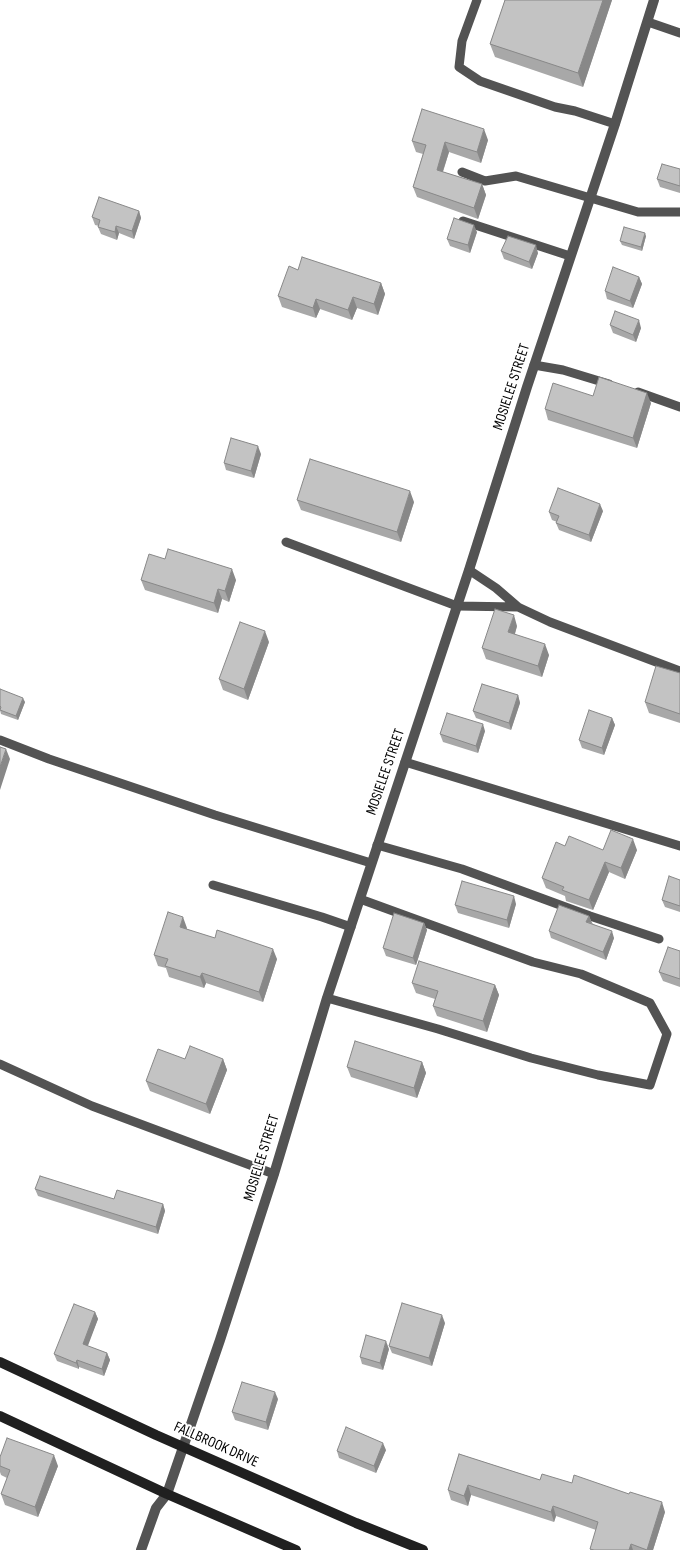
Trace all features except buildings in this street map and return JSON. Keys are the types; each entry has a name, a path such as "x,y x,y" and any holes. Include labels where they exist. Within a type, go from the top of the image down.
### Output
{"main road":[{"name":"FALLBROOK DRIVE","path":"0,1362 356,1523 423,1550"},
{"path":"0,1416 167,1494 296,1550"}],"street":[{"name":"MOSIELEE STREET","path":"141,1550 156,1508 167,1494 220,1340 274,1174 327,998 458,606 570,256 616,124 654,0"}],"lane":[{"path":"477,0 462,41 459,67 480,81 555,107 575,111 616,124"},
{"path":"648,22 680,33"},
{"path":"462,172 485,181 516,176 638,212 680,212"},
{"path":"456,218 570,256"},
{"path":"534,365 563,370 620,387"},
{"path":"630,390 680,406"},
{"path":"286,542 458,606 518,607"},
{"path":"469,570 496,588 518,607 550,622 680,671"},
{"path":"0,740 49,759 215,815 371,863"},
{"path":"405,762 680,846"},
{"path":"377,845 462,868 590,916 659,939"},
{"path":"213,885 322,917 350,928"},
{"path":"327,998 438,1029 531,1058 598,1075 650,1085 667,1034 650,1003 581,974 533,962 360,899"},
{"path":"0,1064 92,1106 274,1174"}]}
